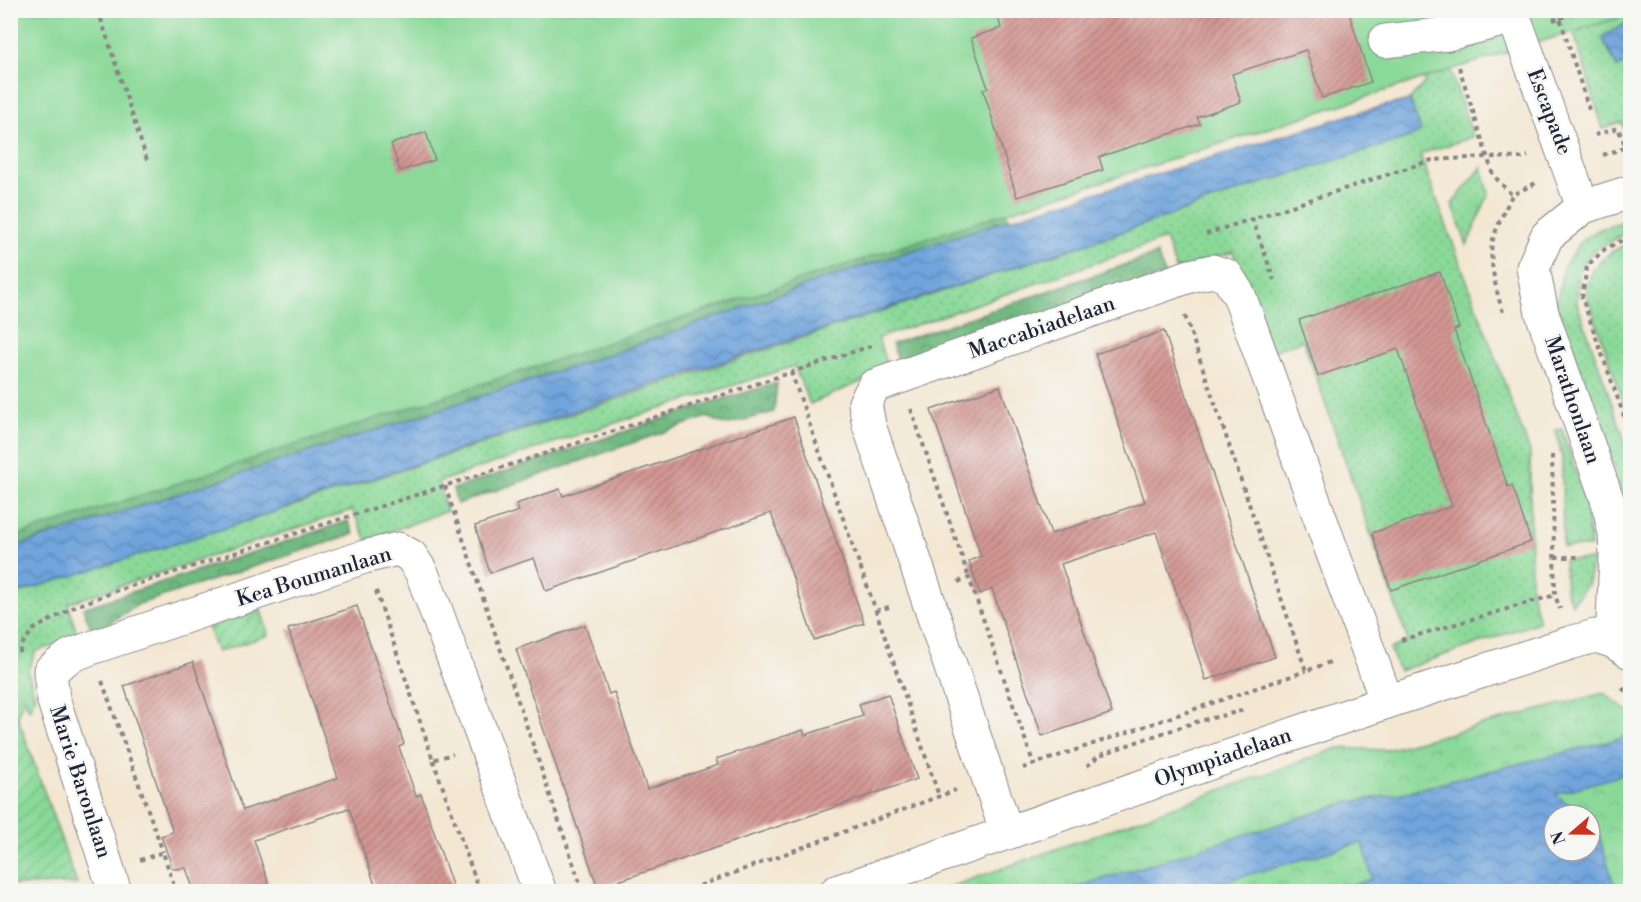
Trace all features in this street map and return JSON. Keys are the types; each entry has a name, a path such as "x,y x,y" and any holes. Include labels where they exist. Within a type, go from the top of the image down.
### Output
{"street":[{"path":"1385,41 1448,34 1511,13"},
{"name":"Escapade","path":"1511,13 1583,207"},
{"name":"Marathonlaan","path":"1621,646 1615,534 1608,502 1542,313 1533,268 1546,236 1583,207 1630,192"},
{"name":"Maccabiadelaan","path":"1006,833 869,425 865,403 874,386 1190,276 1212,271 1227,276 1239,295 1387,702"},
{"name":"Kea Boumanlaan","path":"50,671 70,656 91,648 364,557 398,549 411,556 422,573 540,891"},
{"name":"Olympiadelaan","path":"836,891 1387,702 1570,642 1596,636 1621,646"},
{"name":"Marie Baronlaan","path":"50,671 53,698 112,881"}],"path":[{"path":"98,10 147,160"},
{"path":"1560,18 1584,10"},
{"path":"1448,34 1493,175 1512,195"},
{"path":"1597,135 1617,128 1628,147 1630,158"},
{"path":"1196,237 1432,160 1488,157"},
{"path":"1630,236 1605,249 1587,266 1582,298 1630,433"},
{"path":"20,659 20,647 34,629 76,606 119,590 446,486 875,345"},
{"path":"791,372 939,796"},
{"path":"900,377 969,578"},
{"path":"446,486 583,891"},
{"path":"351,516 433,760 480,891"},
{"path":"91,648 176,891"},
{"path":"433,760 486,745"},
{"path":"112,881 163,852"}],"green space":[{"path":"1623,10 1624,16 995,216 11,539 10,11"},
{"path":"1584,11 1630,11 1630,28 1624,24 1616,67 1630,63 1630,133 1627,135 1621,122 1603,129 1569,16"},
{"path":"1443,48 1473,137 1420,154 1530,452 1531,591 1539,622 1399,671 1390,649 1408,641 1303,340 1267,353 1233,252 1176,269 1165,239 878,338 888,370 810,404 794,366 438,482 447,511 367,540 352,510 68,603 78,638 36,651 28,671 35,698 29,709 23,697 17,720 11,719 10,595 263,516 1125,231 1253,186 1416,134 1410,100 1425,82 1423,60"},
{"path":"1482,167 1489,193 1467,245 1452,204"},
{"path":"997,198 1010,219 830,277 605,356 11,548 10,517"},
{"path":"1630,219 1630,231 1593,251 1579,271 1577,303 1630,455 1630,530 1614,466 1556,305 1564,266 1583,239 1600,229"},
{"path":"1630,242 1630,421 1586,293 1592,269 1611,252"},
{"path":"1157,254 1165,275 900,367 892,344"},
{"path":"777,383 774,412 726,425 707,417 457,504 453,489 713,402"},
{"path":"1562,429 1585,501 1591,547 1563,547 1562,457 1556,430"},
{"path":"348,521 354,534 139,604 93,633 83,608"},
{"path":"1564,560 1593,560 1587,585 1572,604 1566,591"},
{"path":"260,608 269,635 217,652 207,627"},
{"path":"1604,693 1630,713 1630,891 936,892 1338,748 1386,750"},
{"path":"11,718 18,718 77,884 11,885"}],"water":[{"path":"1625,24 1630,28 1630,63 1617,67 1602,37"},
{"path":"1410,100 1421,131 1413,136 1253,186 1125,231 679,376 225,528 11,595 11,548 605,356 830,277 1010,219 1360,112"},
{"path":"1630,736 1630,773 1555,794 1567,803 1542,803 1542,863 1602,863 1602,846 1616,891 1333,891 1372,879 1363,843 1190,891 1064,891 1350,802 1398,794"}],"building":[{"path":"996,10 1348,10 1371,82 1322,98 1306,50 1232,74 1241,102 1197,117 1200,124 1099,157 1103,170 1017,197 983,89 988,88 971,38 1001,28"},
{"path":"426,132 435,160 400,171 391,144"},
{"path":"1440,272 1459,328 1454,330 1508,487 1512,485 1531,542 1391,590 1372,533 1452,506 1398,349 1318,376 1299,320"},
{"path":"1164,331 1275,657 1206,680 1156,532 1061,564 1112,713 1042,736 992,589 980,594 969,561 981,556 931,410 1000,386 1051,534 1078,525 1145,502 1095,354"},
{"path":"794,417 864,623 814,640 771,513 546,591 534,558 490,573 475,526 519,511 516,504 560,489 563,496"},
{"path":"357,606 404,744 399,747 416,796 421,794 454,891 377,891 349,808 254,840 271,891 194,891 186,868 173,869 161,836 173,832 124,686 193,662 243,810 338,778 288,629"},
{"path":"585,625 609,694 614,692 647,789 718,765 716,759 803,730 805,735 863,716 859,704 888,694 917,779 598,888 516,649"}]}
